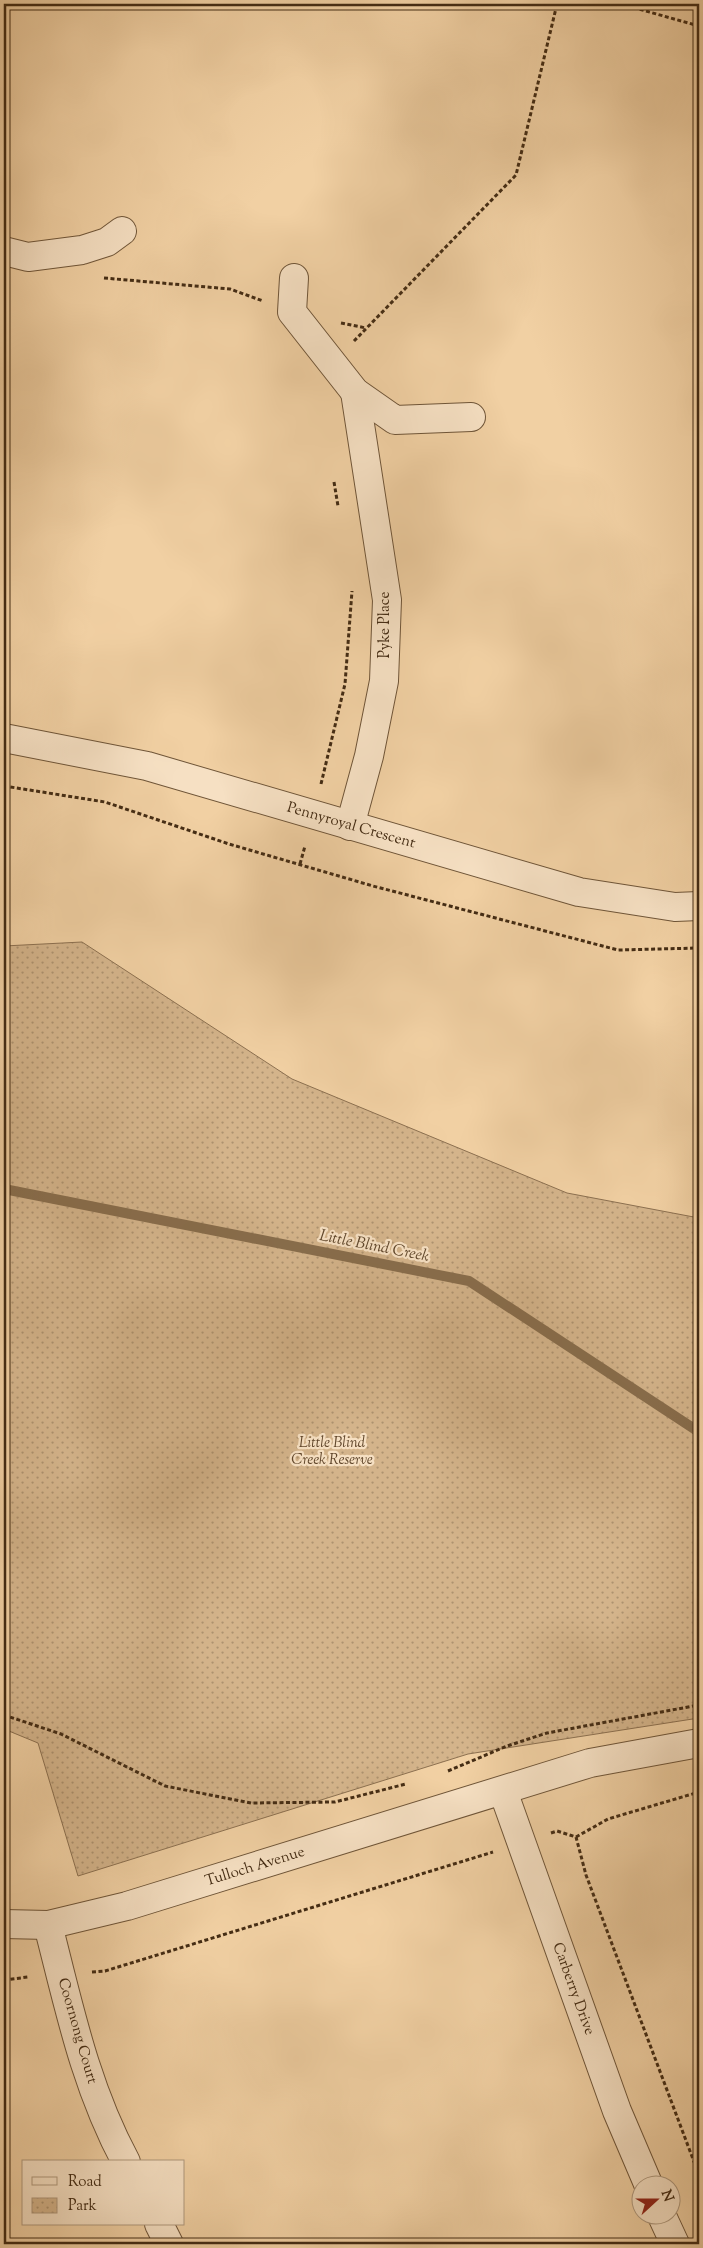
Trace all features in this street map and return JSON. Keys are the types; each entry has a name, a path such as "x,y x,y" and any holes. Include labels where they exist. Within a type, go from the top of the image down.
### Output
{"street":[{"path":"4,251 28,257 82,250 107,242 122,231"},
{"path":"294,278 292,312 356,392 395,420 471,416"},
{"name":"Pyke Place","path":"350,826 369,756 384,681 387,600 356,392"},
{"name":"Pennyroyal Crescent","path":"4,738 147,766 579,892 675,907 699,906"},
{"name":"Tulloch Avenue","path":"4,1924 48,1925 127,1906 590,1763 699,1743"},
{"name":"Carberry Drive","path":"503,1790 617,2111 645,2176"},
{"name":"Coornong Court","path":"48,1925 83,2063 110,2133 125,2160"},
{"path":"160,2226 170,2244"},
{"path":"667,2226 675,2244"}],"path":[{"path":"621,4 699,26"},
{"path":"101,277 230,289 292,312"},
{"path":"339,322 367,328"},
{"path":"4,786 105,802 228,844 373,886 618,950 699,948"},
{"path":"444,1773 507,1746 547,1733 699,1705"},
{"path":"4,1715 61,1734 164,1786 251,1803 335,1802 407,1784"},
{"path":"4,1980 105,1971 557,1830 576,1837 608,1819 699,1792"},
{"path":"576,1837 586,1876 699,2175"}],"green space":[{"name":"Little Blind Creek Reserve","path":"82,942 292,1079 567,1193 699,1218 699,1718 468,1754 78,1876 38,1743 4,1729 4,946"}],"waterway":[{"name":"Little Blind Creek","path":"4,1189 469,1281 699,1432"}]}
